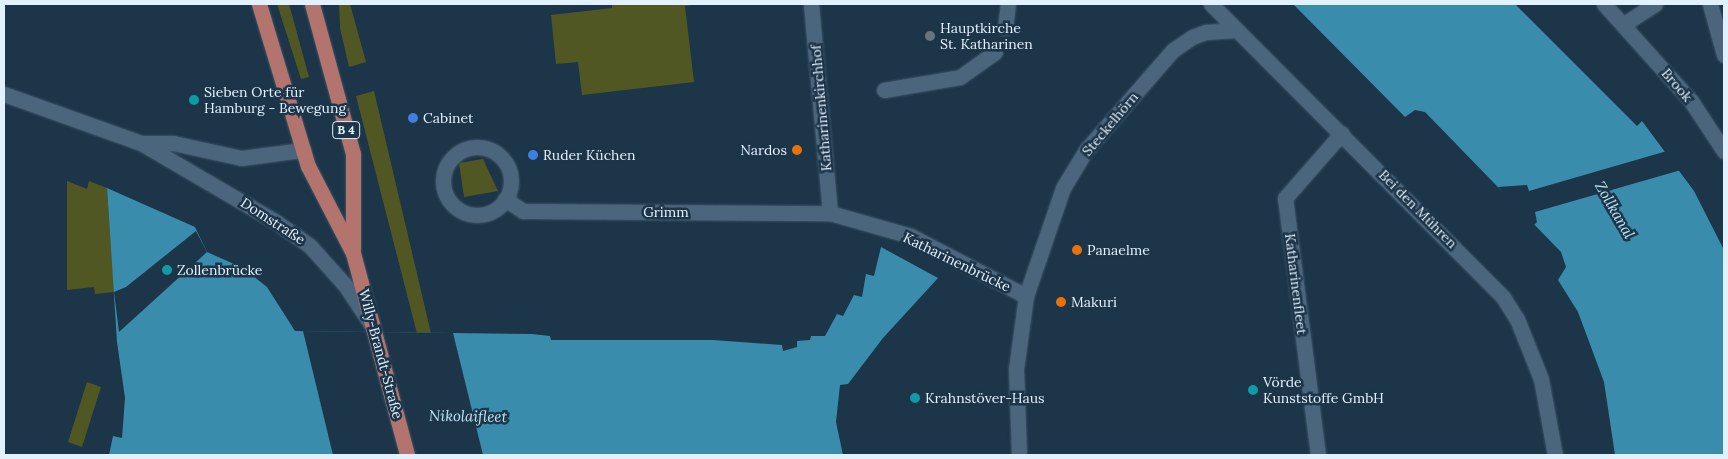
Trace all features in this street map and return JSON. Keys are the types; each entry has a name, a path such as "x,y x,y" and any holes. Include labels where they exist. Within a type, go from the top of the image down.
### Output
{"main road":[{"name":"Willy-Brandt-Straße","path":"258,4 303,150 353,253 376,332 407,455"},
{"name":"Willy-Brandt-Straße","path":"312,4 352,154 353,253"}],"street":[{"name":"Katharinenkirchhof","path":"811,4 830,213"},
{"path":"1005,28 1008,4"},
{"name":"Bei den Mühren","path":"1211,4 1342,133 1503,297 1517,319 1541,380 1555,455"},
{"name":"Brook","path":"1604,4 1624,24 1691,102 1724,151"},
{"path":"1624,24 1655,4"},
{"path":"1710,4 1724,55"},
{"name":"Steckelhörn","path":"1019,455 1016,369 1026,296 1063,188 1086,150 1173,50 1192,37 1206,32 1236,30"},
{"path":"884,90 960,78 995,52"},
{"name":"Domstraße","path":"4,94 141,143 269,218 310,246 345,285 376,332"},
{"name":"Katharinenfleet","path":"1318,455 1285,198 1342,133"},
{"name":"Domstraße","path":"141,143 173,143 241,158 303,150"},
{"path":"472,147 488,149 498,154 510,172 511,184 505,199 494,210 483,214 461,211 444,190 444,170 449,160 457,153 472,147"},
{"name":"Grimm","path":"505,199 523,211 830,213"},
{"name":"Katharinenbrücke","path":"830,213 910,236 1026,296"}],"green space":[{"path":"277,4 289,4 309,77 301,79"},
{"path":"339,4 350,4 366,62 349,67 340,28"},
{"path":"612,4 700,4 685,6 694,82 582,95 578,62 556,64 551,15 612,8"},
{"path":"374,91 434,346 421,349 356,96"},
{"path":"483,159 498,191 464,197 459,163"},
{"path":"67,181 87,189 89,181 107,188 114,292 95,294 94,287 67,290"},
{"path":"87,382 101,387 82,447 68,442"}],"water":[{"name":"Zollkanal","path":"1293,4 1515,4 1637,126 1642,121 1694,191 1724,250 1724,455 1615,455 1604,382 1578,312 1558,280 1566,267 1561,252 1425,112 1415,110 1405,117"},
{"name":"Nikolaifleet","path":"107,188 195,227 207,252 243,268 267,287 295,331 532,334 550,336 551,340 713,340 782,345 783,351 797,347 797,341 810,340 811,336 825,336 837,314 843,316 854,295 862,297 866,274 874,276 881,247 938,278 883,338 848,384 840,385 836,422 843,455 109,455 113,436 122,438 125,398 117,342"}],"pier":[{"path":"1667,151 1681,170 1535,212 1537,222 1533,226 1498,187 1527,185 1529,191"},
{"name":"Zollenbrücke","path":"196,231 207,252 119,332 114,292 126,287"},
{"path":"303,331 453,333 483,455 333,455"}],"place":[{"name":"Hauptkirche St. Katharinen","path":"930,36"},
{"name":"Sieben Orte für Hamburg - Bewegung","path":"194,100"},
{"name":"Cabinet","path":"413,118"},
{"name":"Nardos","path":"797,150"},
{"name":"Ruder Küchen","path":"533,155"},
{"name":"Panaelme","path":"1077,250"},
{"name":"Zollenbrücke","path":"167,270"},
{"name":"Makuri","path":"1061,302"},
{"name":"Vörde Kunststoffe GmbH","path":"1253,390"},
{"name":"Krahnstöver-Haus","path":"915,398"}]}
